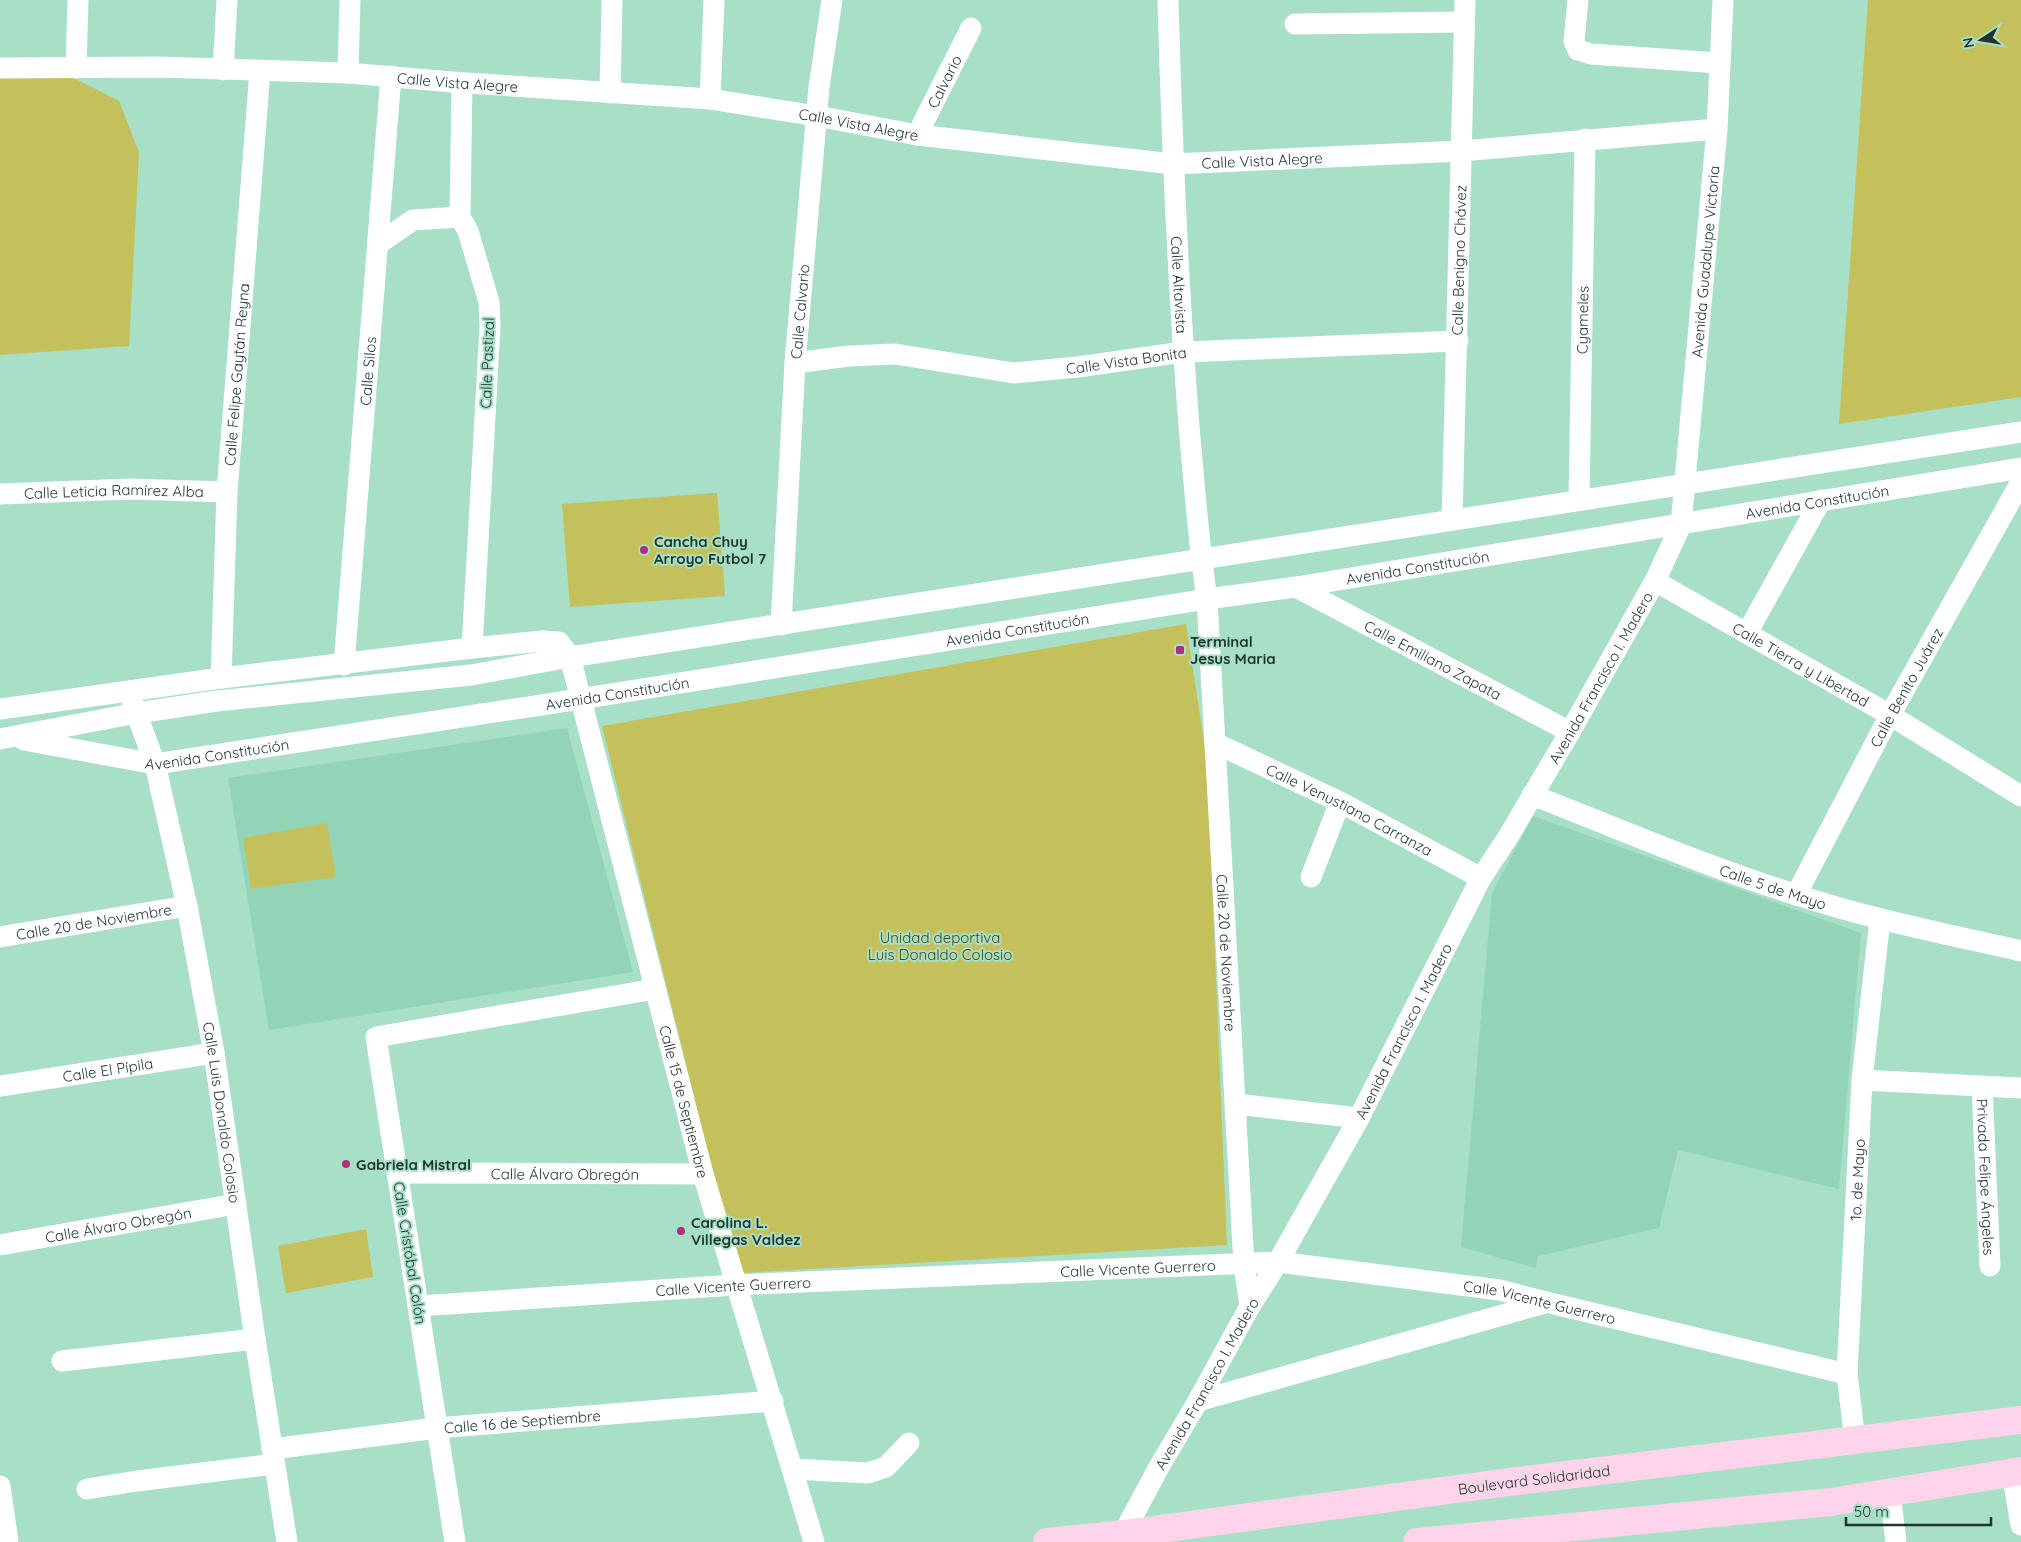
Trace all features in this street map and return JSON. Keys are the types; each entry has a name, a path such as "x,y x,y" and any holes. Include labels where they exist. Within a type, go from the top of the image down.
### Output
{"main road":[{"name":"Boulevard Solidaridad","path":"1047,1542 1123,1534 1501,1482 2021,1420"},
{"path":"1424,1542 1831,1502 2017,1471"}],"street":[{"path":"76,68 78,0"},
{"path":"224,70 227,0"},
{"path":"348,73 350,0"},
{"path":"610,93 612,0"},
{"path":"710,99 714,0"},
{"name":"Calle Altavista","path":"1168,0 1173,164 1183,352 1201,560 1207,599"},
{"name":"Calle Benigno Chávez","path":"1452,520 1458,341 1465,0"},
{"path":"1578,0 1574,41 1578,50 1591,54 1719,63"},
{"name":"Avenida Guadalupe Victoria","path":"1682,525 1717,130 1723,0"},
{"name":"Calle Calvario","path":"781,625 795,363 819,87 833,2"},
{"path":"1295,24 1464,22"},
{"name":"Calvario","path":"917,135 972,28"},
{"name":"Calle Vista Alegre","path":"0,68 159,67 348,73 462,83 710,99 817,116 917,135 1173,164 1461,151 1585,139 1717,130"},
{"name":"Calle Felipe Gaytán Reyna","path":"221,678 227,492 260,71"},
{"name":"Calle Silos","path":"344,665 391,76"},
{"name":"Calle Pastizal","path":"462,83 460,217 468,231 489,302 490,327 472,648"},
{"name":"Cyameles","path":"1579,500 1585,139"},
{"path":"378,244 413,220 460,217"},
{"name":"Calle Vista Bonita","path":"795,363 849,356 895,354 1014,373 1078,367 1183,352 1458,341"},
{"name":"Avenida Constitución","path":"7,739 137,713 217,701 470,675 570,657 1201,560 1686,482 2021,432"},
{"name":"Avenida Constitución","path":"7,739 154,764 580,700 1207,599 1296,587 2021,468"},
{"name":"Calle Benito Juárez","path":"1796,895 1890,715 2021,482"},
{"name":"Calle Leticia Ramírez Alba","path":"0,494 130,489 227,492"},
{"path":"1746,633 1821,500"},
{"name":"Avenida Francisco I. Madero","path":"1123,1534 1250,1306 1278,1262 1359,1118 1481,878 1508,837 1570,732 1655,581 1682,525"},
{"name":"Calle Tierra y Libertad","path":"1655,581 1890,715 2021,796"},
{"name":"Calle Emiliano Zapata","path":"1296,587 1570,732"},
{"name":"Calle 20 de Noviembre","path":"1207,599 1244,1264 1250,1306"},
{"path":"0,709 221,678 542,641 559,642 570,657"},
{"name":"Calle 15 de Septiembre","path":"570,657 703,1174 735,1285 794,1469 814,1542"},
{"name":"Calle Luis Donaldo Colosio","path":"127,692 137,713 154,764 187,906 214,1053 255,1339 287,1542"},
{"name":"Calle Venustiano Carranza","path":"1216,743 1340,802 1481,878"},
{"name":"Calle 5 de Mayo","path":"1532,795 1671,850 1796,895 1880,918 2021,951"},
{"path":"1311,877 1340,802"},
{"name":"Calle 20 de Noviembre","path":"0,937 187,906"},
{"name":"1o. de Mayo","path":"1855,1441 1847,1374 1862,1080 1880,918"},
{"name":"Calle Cristóbal Colón","path":"455,1542 376,1037 655,989"},
{"name":"Calle El Pípila","path":"0,1086 214,1053"},
{"path":"1862,1080 2021,1088"},
{"name":"Privada Felipe Ángeles","path":"1982,1087 1990,1266"},
{"path":"1236,1104 1359,1118"},
{"name":"Calle Álvaro Obregón","path":"397,1172 703,1174"},
{"name":"Calle Álvaro Obregón","path":"0,1244 236,1204"},
{"name":"Calle Vicente Guerrero","path":"418,1306 735,1285 1278,1262 1500,1290 1847,1374"},
{"path":"1198,1401 1546,1302"},
{"path":"62,1361 255,1339"},
{"name":"Calle 16 de Septiembre","path":"87,1489 437,1428 773,1401"},
{"path":"794,1469 868,1473 886,1467 909,1443"},
{"path":"2017,1471 2021,1525"},
{"path":"0,1486 8,1542"},
{"path":"1890,1493 1896,1542"}],"shaded area":[{"path":"567,728 633,972 269,1030 228,778"},
{"path":"1533,816 1861,933 1839,1189 1678,1150 1659,1228 1538,1256 1536,1268 1461,1247 1492,893"}],"green space":[{"path":"1868,0 2021,0 2021,397 1839,424"},
{"path":"0,75 68,75 119,101 139,152 129,346 0,355"},
{"name":"Cancha Chuy Arroyo Futbol 7","path":"717,493 725,596 570,607 562,504"},
{"name":"Unidad deportiva Luis Donaldo Colosio","path":"1186,624 1207,762 1227,1245 742,1273 708,1153 602,726"},
{"path":"327,823 336,877 251,889 243,838"},
{"path":"366,1229 373,1277 286,1293 278,1246"}],"place":[{"name":"Cancha Chuy Arroyo Futbol 7","path":"644,550"},
{"name":"Terminal Jesus Maria","path":"1180,650"},
{"name":"Gabriela Mistral","path":"346,1164"},
{"name":"Carolina L. Villegas Valdez","path":"681,1231"}]}
